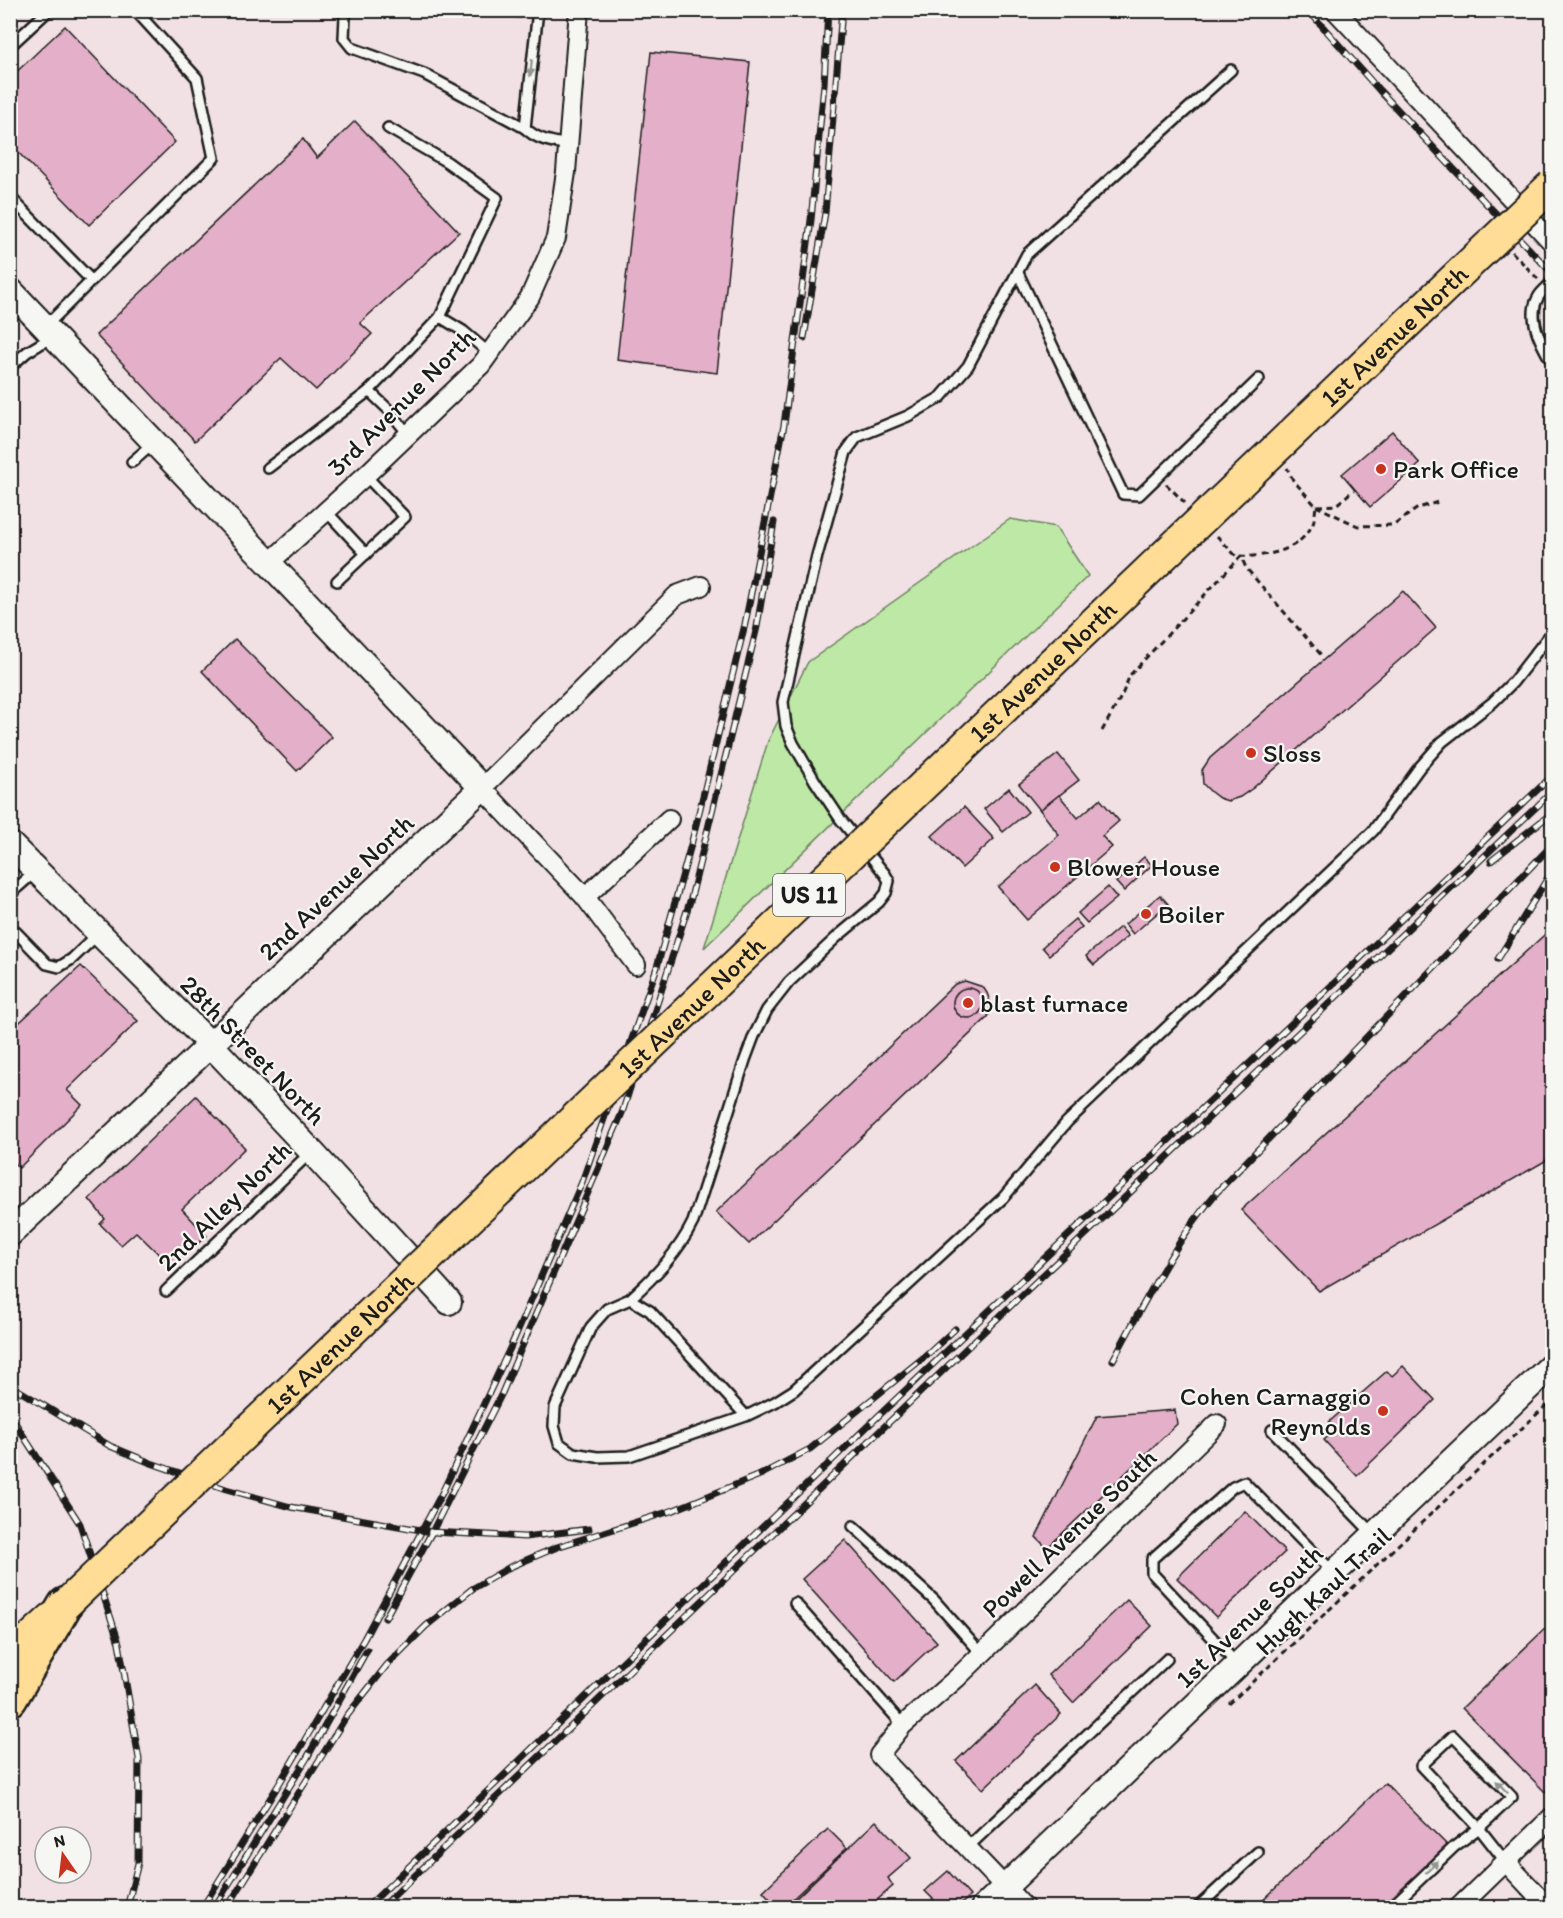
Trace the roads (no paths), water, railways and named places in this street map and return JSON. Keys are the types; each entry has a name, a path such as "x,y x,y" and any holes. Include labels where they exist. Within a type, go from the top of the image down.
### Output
{"highway":[{"path":"10,1699 17,1660 65,1605"}],"main road":[{"name":"1st Avenue North","path":"65,1605 1552,185"}],"street":[{"name":"3rd Avenue North","path":"269,563 481,365 530,297 556,238 566,172 579,10"},
{"path":"1335,10 1552,242"},
{"path":"10,290 585,897 636,965"},
{"name":"2nd Avenue North","path":"10,1234 482,788 677,595 701,586"},
{"path":"585,897 669,819"},
{"name":"28th Street North","path":"10,844 211,1045 449,1302"},
{"name":"1st Avenue South","path":"983,1908 1552,1365"},
{"name":"Powell Avenue South","path":"968,1847 879,1755 903,1725 957,1678 1217,1424"},
{"path":"1458,1908 1552,1817"},
{"path":"968,1847 1025,1908"},
{"path":"1506,1861 1549,1908"}],"lane":[{"path":"10,46 49,10"},
{"path":"10,367 50,331 91,280 214,158 197,78 135,10"},
{"path":"349,10 345,16 344,38 352,48 424,74 525,128 541,140 568,146"},
{"path":"525,128 538,10"},
{"path":"1231,70 1027,254 968,366 941,398 908,416 857,437 846,452 817,556 783,702 786,726 793,743 841,820 885,874 889,881 886,893 879,902 838,936 789,982 767,1010 754,1036 693,1222 684,1241 657,1274 630,1299 607,1309 591,1327 555,1407 554,1426 559,1443 573,1453 597,1457 629,1456 746,1416 794,1390 1003,1198 1067,1122 1373,831 1419,768 1442,742 1493,702 1521,673 1552,632"},
{"path":"268,468 369,391 440,317 497,198 447,162 388,128"},
{"path":"10,196 91,280"},
{"path":"1017,273 1123,494 1139,495 1259,379"},
{"path":"1552,282 1539,296 1535,308 1535,327 1552,362"},
{"path":"440,317 463,331 489,353"},
{"path":"369,391 389,410 408,434"},
{"path":"132,462 154,442"},
{"path":"337,581 405,517 365,475"},
{"path":"326,511 366,554"},
{"path":"10,894 37,870"},
{"path":"10,926 47,964 59,967 72,960 99,933"},
{"name":"2nd Alley North","path":"165,1292 311,1151"},
{"path":"630,1299 650,1311 746,1416"},
{"path":"1272,1430 1374,1536"},
{"path":"1239,1665 1152,1573 1152,1559 1233,1487 1244,1482 1335,1574"},
{"path":"853,1526 934,1600 982,1654"},
{"path":"795,1603 903,1725"},
{"path":"968,1847 1167,1659"},
{"path":"1390,1908 1454,1847 1479,1828 1512,1797 1453,1736 1421,1766 1479,1828 1506,1861"},
{"path":"1197,1908 1258,1852"}],"railway":[{"path":"202,1908 279,1784 364,1639 442,1493 511,1346 582,1182 657,967 692,841 745,624 784,425 811,220 824,84 828,10"},
{"path":"804,338 825,213 842,10"},
{"path":"1308,10 1379,90 1552,273"},
{"path":"385,1618 432,1532 502,1393 622,1113 691,898 757,627 774,522"},
{"path":"366,1908 851,1442 1552,776"},
{"path":"381,1908 1552,792"},
{"path":"1491,861 1552,813"},
{"path":"1113,1360 1174,1252 1201,1211 1217,1192 1552,845"},
{"path":"1498,959 1552,871"},
{"path":"227,1908 346,1717 387,1665 426,1626 472,1589 510,1567 557,1547 674,1510 762,1474 810,1449 928,1354 955,1329"},
{"path":"10,1385 110,1446 226,1489 291,1507 432,1532 525,1537 589,1529"},
{"path":"10,1415 80,1524 119,1643 139,1759 138,1863 127,1908"},
{"path":"214,1908 307,1758 367,1650"}],"place":[{"name":"Park Office","path":"1381,469"},
{"name":"Sloss","path":"1251,753"},
{"name":"Blower House","path":"1055,867"},
{"name":"Boiler","path":"1146,914"},
{"name":"blast furnace","path":"968,1003"},
{"name":"Cohen Carnaggio Reynolds","path":"1383,1411"}]}
